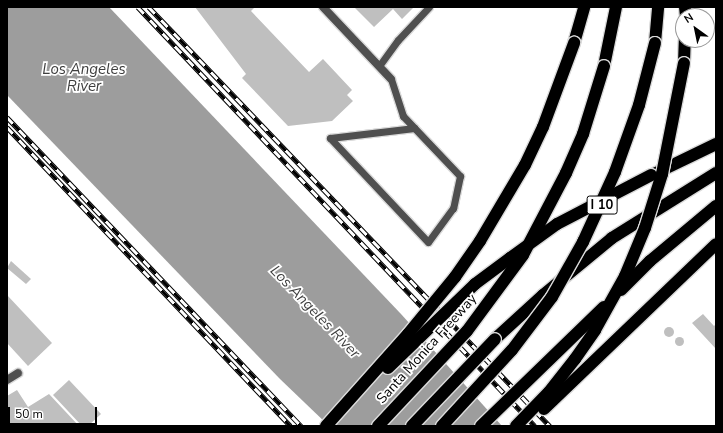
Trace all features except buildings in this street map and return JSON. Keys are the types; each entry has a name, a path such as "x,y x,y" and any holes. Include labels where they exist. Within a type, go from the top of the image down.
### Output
{"highway":[{"path":"326,426 408,334 455,277 480,241 515,184 540,133 574,43 584,7"},
{"name":"Santa Monica Freeway","path":"378,426 466,331 523,255 566,173 583,134 604,66 616,7"},
{"name":"I 10","path":"442,426 512,350 552,297 583,242 612,179 639,105 655,43 658,7"},
{"path":"516,426 549,392 575,359 595,330 625,276 645,228 662,174 684,63 685,48"},
{"path":"331,426 475,284 557,224 651,175 716,144"},
{"path":"412,426 495,339 543,295 612,238 716,172"},
{"path":"481,426 650,261 716,206"},
{"path":"526,426 716,244"}],"street":[{"path":"323,7 391,79"},
{"path":"7,380 18,373"}],"lane":[{"path":"379,66 398,40 429,7"},
{"path":"391,79 403,116 460,176 453,208 428,242 330,138 414,128"}],"water":[{"name":"Los Angeles River","path":"7,7 109,7 401,314 502,426 329,426 280,379 7,95"}],"railway":[{"path":"138,7 535,426"},
{"path":"149,7 550,426"},
{"path":"7,117 301,426"},
{"path":"7,127 291,426"}]}
